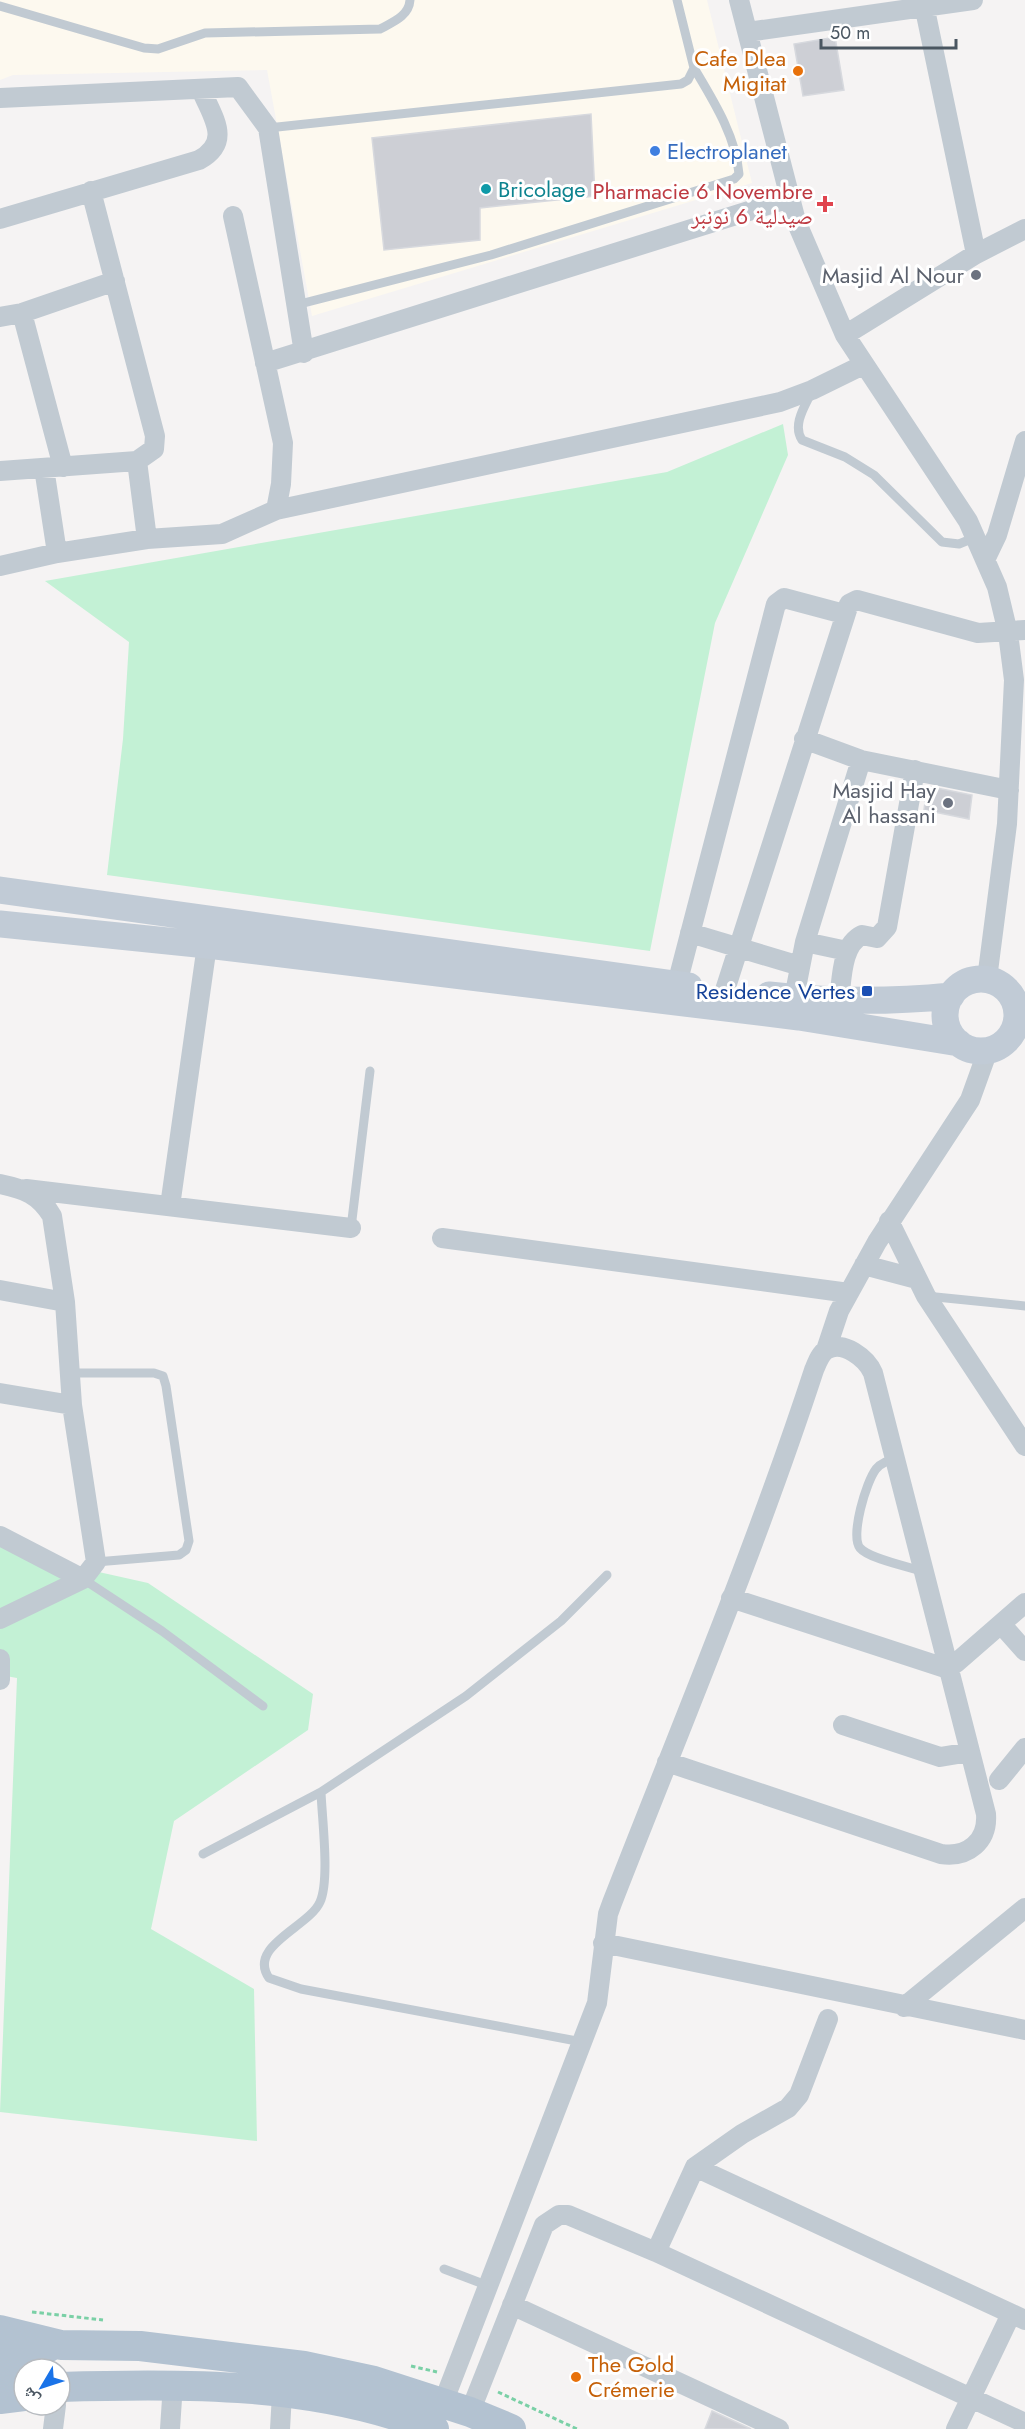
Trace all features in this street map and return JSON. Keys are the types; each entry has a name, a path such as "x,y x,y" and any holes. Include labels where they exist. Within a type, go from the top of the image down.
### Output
{"main road":[{"path":"0,2330 61,2345"},
{"path":"0,2352 15,2353 61,2345 140,2346 304,2366 374,2381 439,2420"},
{"path":"72,2387 173,2384 282,2394 439,2420 511,2429"}],"street":[{"path":"739,0 796,221 845,335 968,521 1017,631 1009,790 987,979"},
{"path":"748,32 923,4 973,0"},
{"path":"923,4 976,254"},
{"path":"0,98 238,87 268,128 304,353"},
{"path":"0,219 199,160 212,153 217,146 219,134 201,89"},
{"path":"0,471 137,461 154,449 155,436 91,191"},
{"path":"265,363 304,353 790,198"},
{"path":"233,216 283,443 281,484 276,510"},
{"path":"845,335 976,254 1025,229"},
{"path":"0,317 22,313 114,281"},
{"path":"22,313 53,468 57,553"},
{"path":"0,566 57,553 147,539 222,534 276,510 780,402 812,390 863,365"},
{"path":"985,560 997,535 1025,441"},
{"path":"137,461 147,539"},
{"path":"677,984 776,603 784,598 844,614"},
{"path":"725,990 849,604 857,600 978,633 1017,631"},
{"path":"804,740 861,760 1009,790"},
{"path":"794,998 805,942 861,760"},
{"path":"839,1000 847,951 854,939 862,935 877,938 887,927 915,770"},
{"path":"0,890 677,984 794,998 909,1000 951,996"},
{"path":"0,924 207,945 799,1017 959,1042 978,1050 1006,1043"},
{"path":"690,933 800,966"},
{"path":"805,942 847,951"},
{"path":"170,1206 207,945"},
{"path":"439,2420 486,2285 582,2042 600,1990 603,1943 608,1914 731,1598 818,1360 826,1350 839,1311 889,1221 1006,1043 1016,1025 1016,1006 1019,999 1002,986 987,979 966,982 951,996 946,1005 947,1026 959,1042"},
{"path":"0,1184 24,1189 351,1228"},
{"path":"0,1619 83,1579 96,1562 72,1405 65,1302 52,1216 46,1206 24,1189"},
{"path":"889,1221 922,1287 1025,1446"},
{"path":"442,1238 849,1293"},
{"path":"864,1265 922,1287"},
{"path":"0,1290 65,1302"},
{"path":"667,1762 950,1855 968,1851 976,1845 987,1822 925,1572 870,1365 844,1348 833,1347 826,1350"},
{"path":"0,1393 72,1405"},
{"path":"0,1536 83,1579"},
{"path":"731,1598 938,1667 947,1667 956,1663 1025,1603"},
{"path":"1000,1624 1025,1651"},
{"path":"843,1725 940,1757 970,1752"},
{"path":"999,1780 1025,1748"},
{"path":"904,2007 1025,1908"},
{"path":"603,1943 904,2007 1025,2030"},
{"path":"656,2252 695,2167 742,2134 788,2108 799,2095 828,2019"},
{"path":"695,2167 1018,2317 970,2397 956,2429"},
{"path":"439,2420 512,2305 544,2225 559,2215 577,2217 656,2252 1025,2423"},
{"path":"512,2305 779,2429"},
{"path":"170,2429 173,2384"},
{"path":"279,2429 282,2394"}],"lane":[{"path":"0,6 144,48 158,49 205,33 380,29 399,19 411,5 410,0"},
{"path":"296,305 491,255 734,179 739,174 734,154 719,112 694,68 677,0"},
{"path":"268,128 681,84 688,80 694,68"},
{"path":"812,390 798,427 798,434 802,440 821,450 845,457 874,475 942,542 958,544 976,537"},
{"path":"351,1228 370,1071"},
{"path":"922,1287 1025,1306"},
{"path":"70,1373 154,1373 163,1376 187,1518 189,1541 186,1550 179,1555 96,1562"},
{"path":"896,1459 885,1462 874,1472 855,1528 855,1540 865,1553 925,1572"},
{"path":"203,1854 321,1792 466,1696 561,1621 607,1575"},
{"path":"83,1579 162,1631 263,1706"},
{"path":"321,1792 324,1880 320,1903 306,1921 271,1946 264,1966 269,1978 301,1989 582,2042"},
{"path":"444,2269 486,2285"}],"shaded area":[{"path":"0,0 707,0 752,183 312,316 267,70 13,75 0,80"}],"green space":[{"path":"783,424 788,455 715,623 650,951 107,875 123,739 129,642 45,581 667,472"},
{"path":"0,1545 36,1558 148,1583 313,1694 308,1730 174,1821 151,1929 254,1989 257,2141 0,2112 17,1678 0,1675"}],"building":[{"path":"835,37 844,90 803,96 794,44"},
{"name":"Bricolage","path":"591,114 595,196 480,208 480,240 384,250 372,138"},
{"name":"Masjid Hay Al hassani","path":"927,786 972,795 969,819 924,810"},
{"path":"712,2411 751,2429 705,2429"}],"place":[{"name":"Cafe Dlea Migitat","path":"798,71"},
{"name":"Electroplanet","path":"655,151"},
{"name":"Bricolage","path":"486,189"},
{"name":"Pharmacie 6 Novembre صيدلية 6 نونبر","path":"825,204"},
{"name":"Masjid Al Nour","path":"976,275"},
{"name":"Masjid Hay Al hassani","path":"948,803"},
{"name":"Residence Vertes","path":"867,991"},
{"name":"The Gold Crémerie","path":"576,2377"}]}
